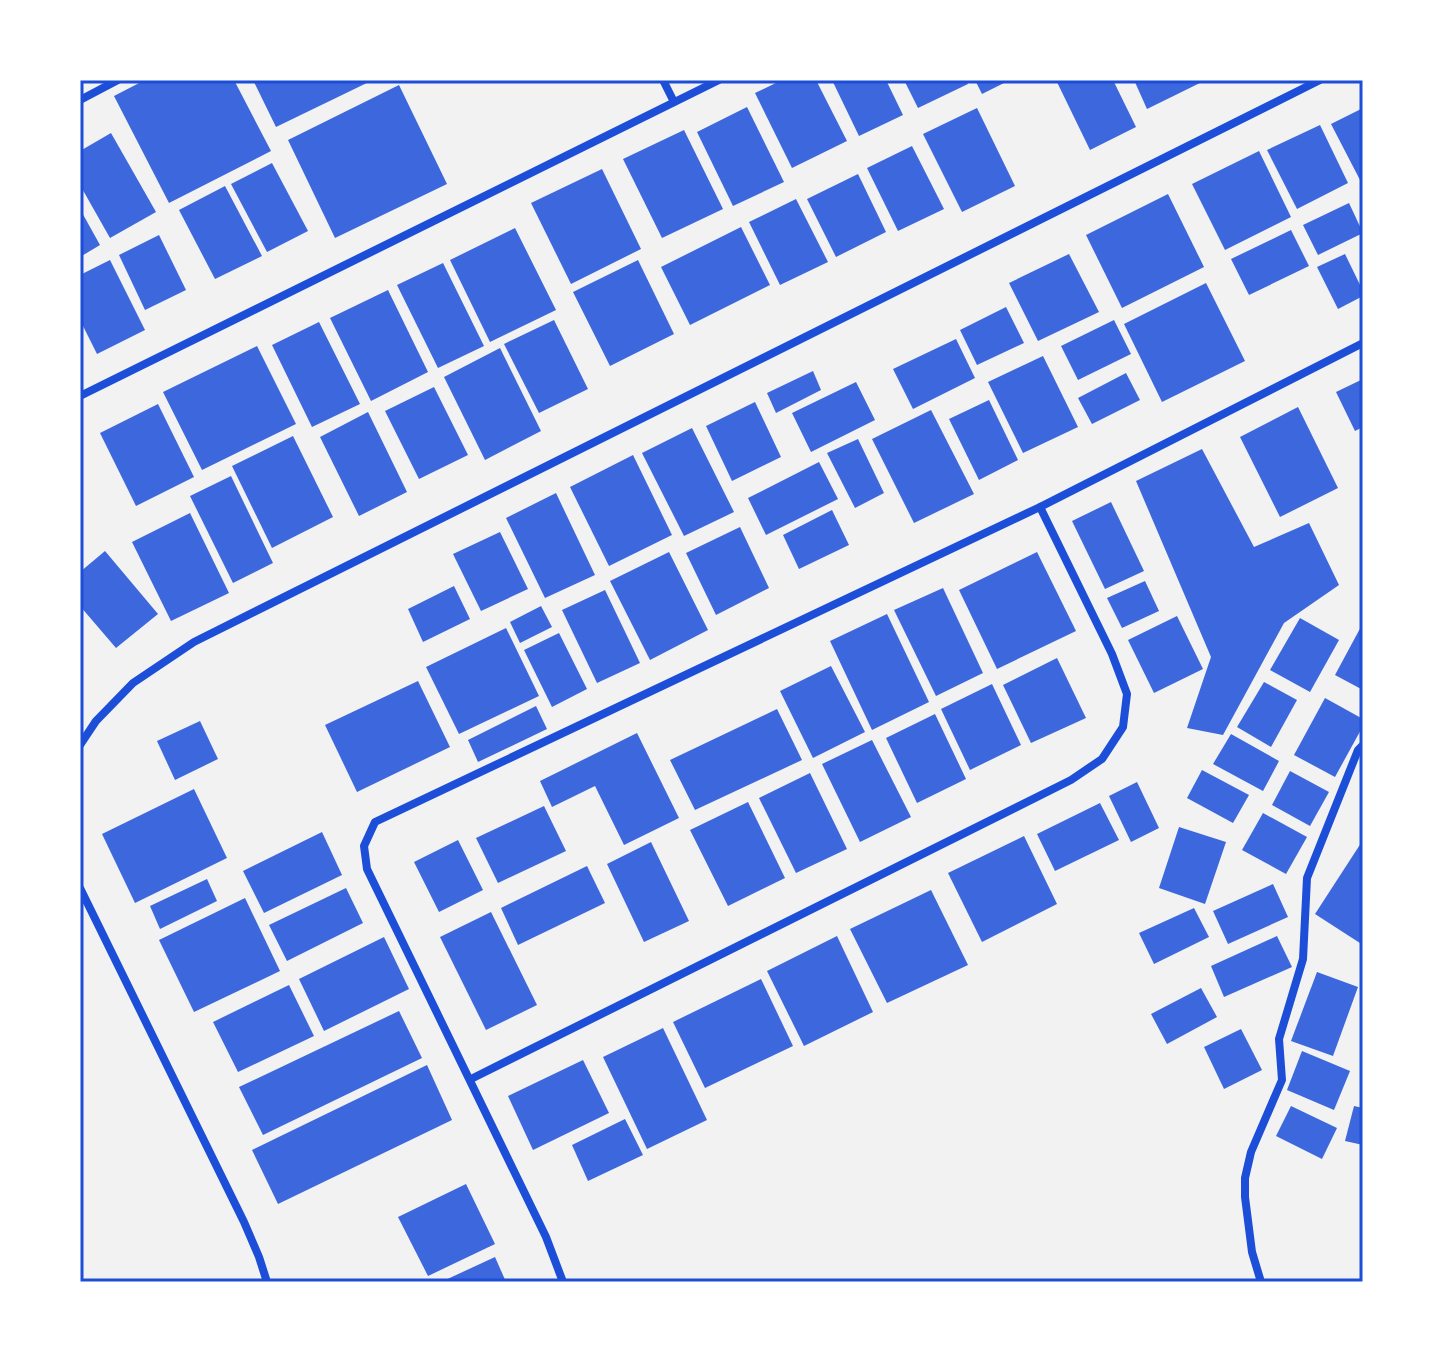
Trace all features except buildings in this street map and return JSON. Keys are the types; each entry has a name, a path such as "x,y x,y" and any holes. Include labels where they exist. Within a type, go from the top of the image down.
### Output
{"street":[{"path":"80,100 118,80"},
{"path":"663,80 674,102"},
{"path":"80,396 719,80"},
{"path":"80,745 96,721 133,683 194,642 1320,80"},
{"path":"563,1282 546,1237 367,869 364,846 375,822 1040,507 1363,343"},
{"path":"471,1079 1071,780 1102,759 1123,727 1127,694 1112,654 1040,507"},
{"path":"1261,1282 1252,1252 1245,1178 1251,1152 1282,1080 1279,1039 1303,959 1307,878 1358,750 1363,745"},
{"path":"80,888 244,1222 267,1282"}]}
